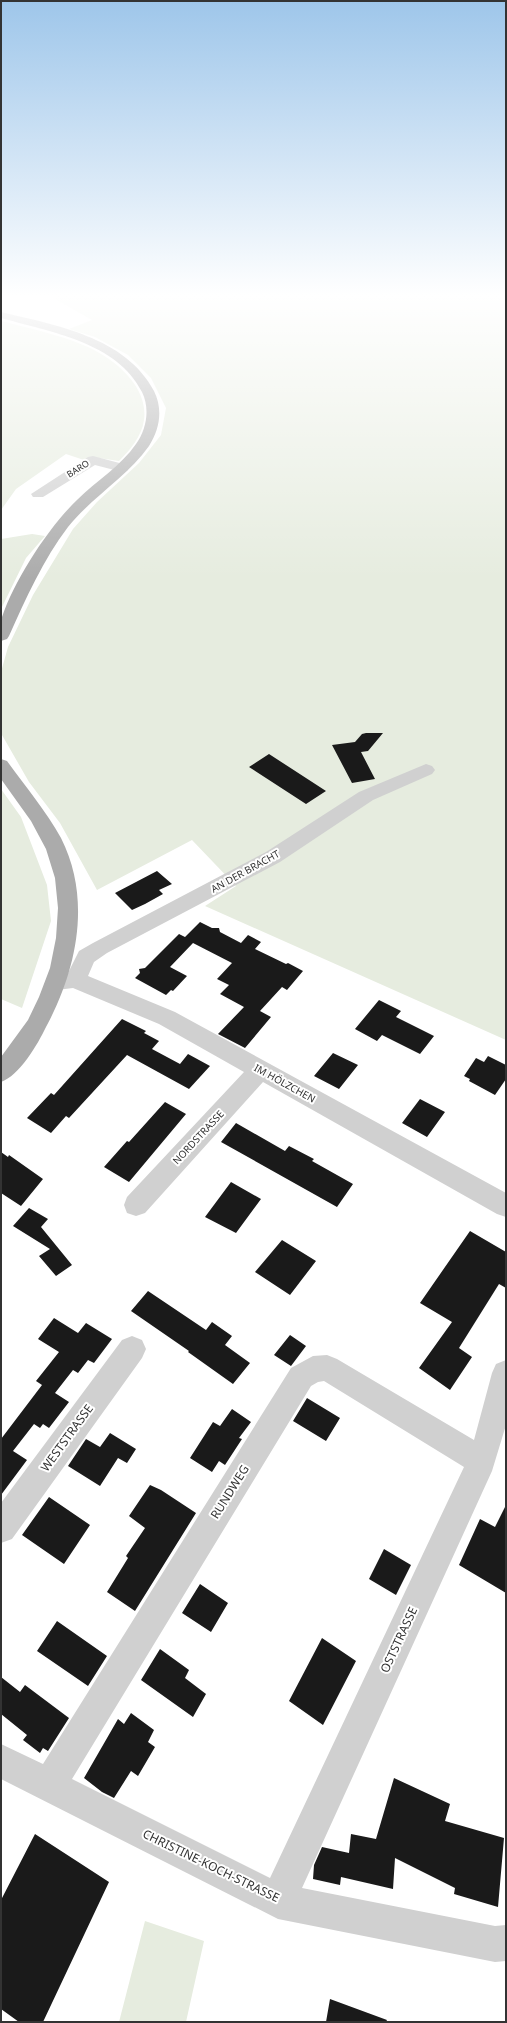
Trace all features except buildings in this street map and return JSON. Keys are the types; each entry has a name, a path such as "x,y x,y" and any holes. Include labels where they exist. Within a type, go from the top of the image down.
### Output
{"main road":[{"path":"1,636 18,599 59,529 74,510 122,468 144,442 151,427 153,412 152,401 147,389"},
{"path":"1,765 46,832 62,865 68,902 66,981 38,1023 1,1073"}],"street":[{"name":"BARO","path":"38,494 93,460 122,468"},
{"name":"AN DER BRACHT","path":"66,981 86,957 100,948 273,857 366,796 426,770"},
{"name":"IM HÖLZCHEN","path":"66,981 167,1018 506,1206"},
{"name":"NORDSTRASSE","path":"136,1205 261,1069"},
{"name":"WESTSTRASSE","path":"1,1528 132,1349"},
{"name":"RUNDWEG","path":"49,1785 301,1377 313,1369 328,1368 482,1461"},
{"name":"OSTSTRASSE","path":"278,1901 482,1461 506,1373"},
{"name":"CHRISTINE-KOCH-STRASSE","path":"1,1761 278,1901 495,1944 506,1943"}],"shaded area":[{"path":"1,389 137,389 141,395 144,407 143,426 138,437 119,461 92,457 87,461 66,454 16,489 1,510"},
{"path":"157,389 506,389 506,1040 205,906 236,886 192,840 97,890 60,823 29,782 2,735 1,672 8,647 33,595 73,529 97,502 139,463 161,435 166,408"},
{"path":"32,534 45,536 26,558 1,609 1,539"},
{"path":"1,789 21,817 47,885 51,921 22,1008 1,999"},
{"path":"145,1921 204,1941 186,2022 119,2022"}]}
